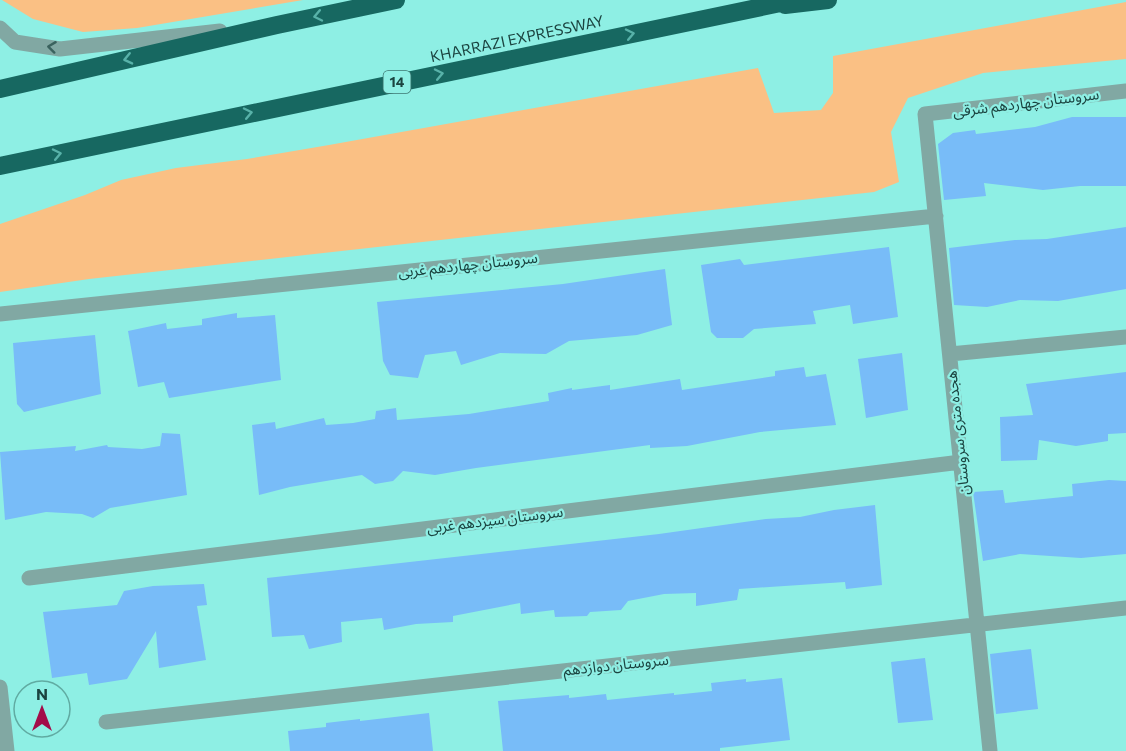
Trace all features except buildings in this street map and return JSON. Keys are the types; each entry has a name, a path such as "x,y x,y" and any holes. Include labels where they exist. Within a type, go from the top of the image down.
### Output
{"highway":[{"path":"0,89 396,0"},
{"name":"KHARRAZI EXPRESSWAY","path":"0,166 795,0"},
{"path":"759,8 828,0"}],"street":[{"path":"0,28 15,42 60,49 277,25"},
{"name":"سروستان چهاردهم شرقی","path":"926,114 1126,91"},
{"name":"هجده متری سروستان","path":"926,114 990,751"},
{"name":"سروستان چهاردهم غربی","path":"0,314 936,216"},
{"path":"950,354 1126,337"},
{"name":"سروستان سیزدهم غربی","path":"29,578 961,462"},
{"name":"سروستان دوازدهم","path":"106,722 1126,608"},
{"path":"0,687 7,751"}],"shaded area":[{"path":"2,0 303,0 137,28 83,32 33,19"},
{"path":"1126,2 1126,59 983,73 908,98 891,132 899,182 874,192 89,279 0,292 0,224 121,180 176,168 329,145 758,68 774,113 821,110 833,93 833,56"}]}
